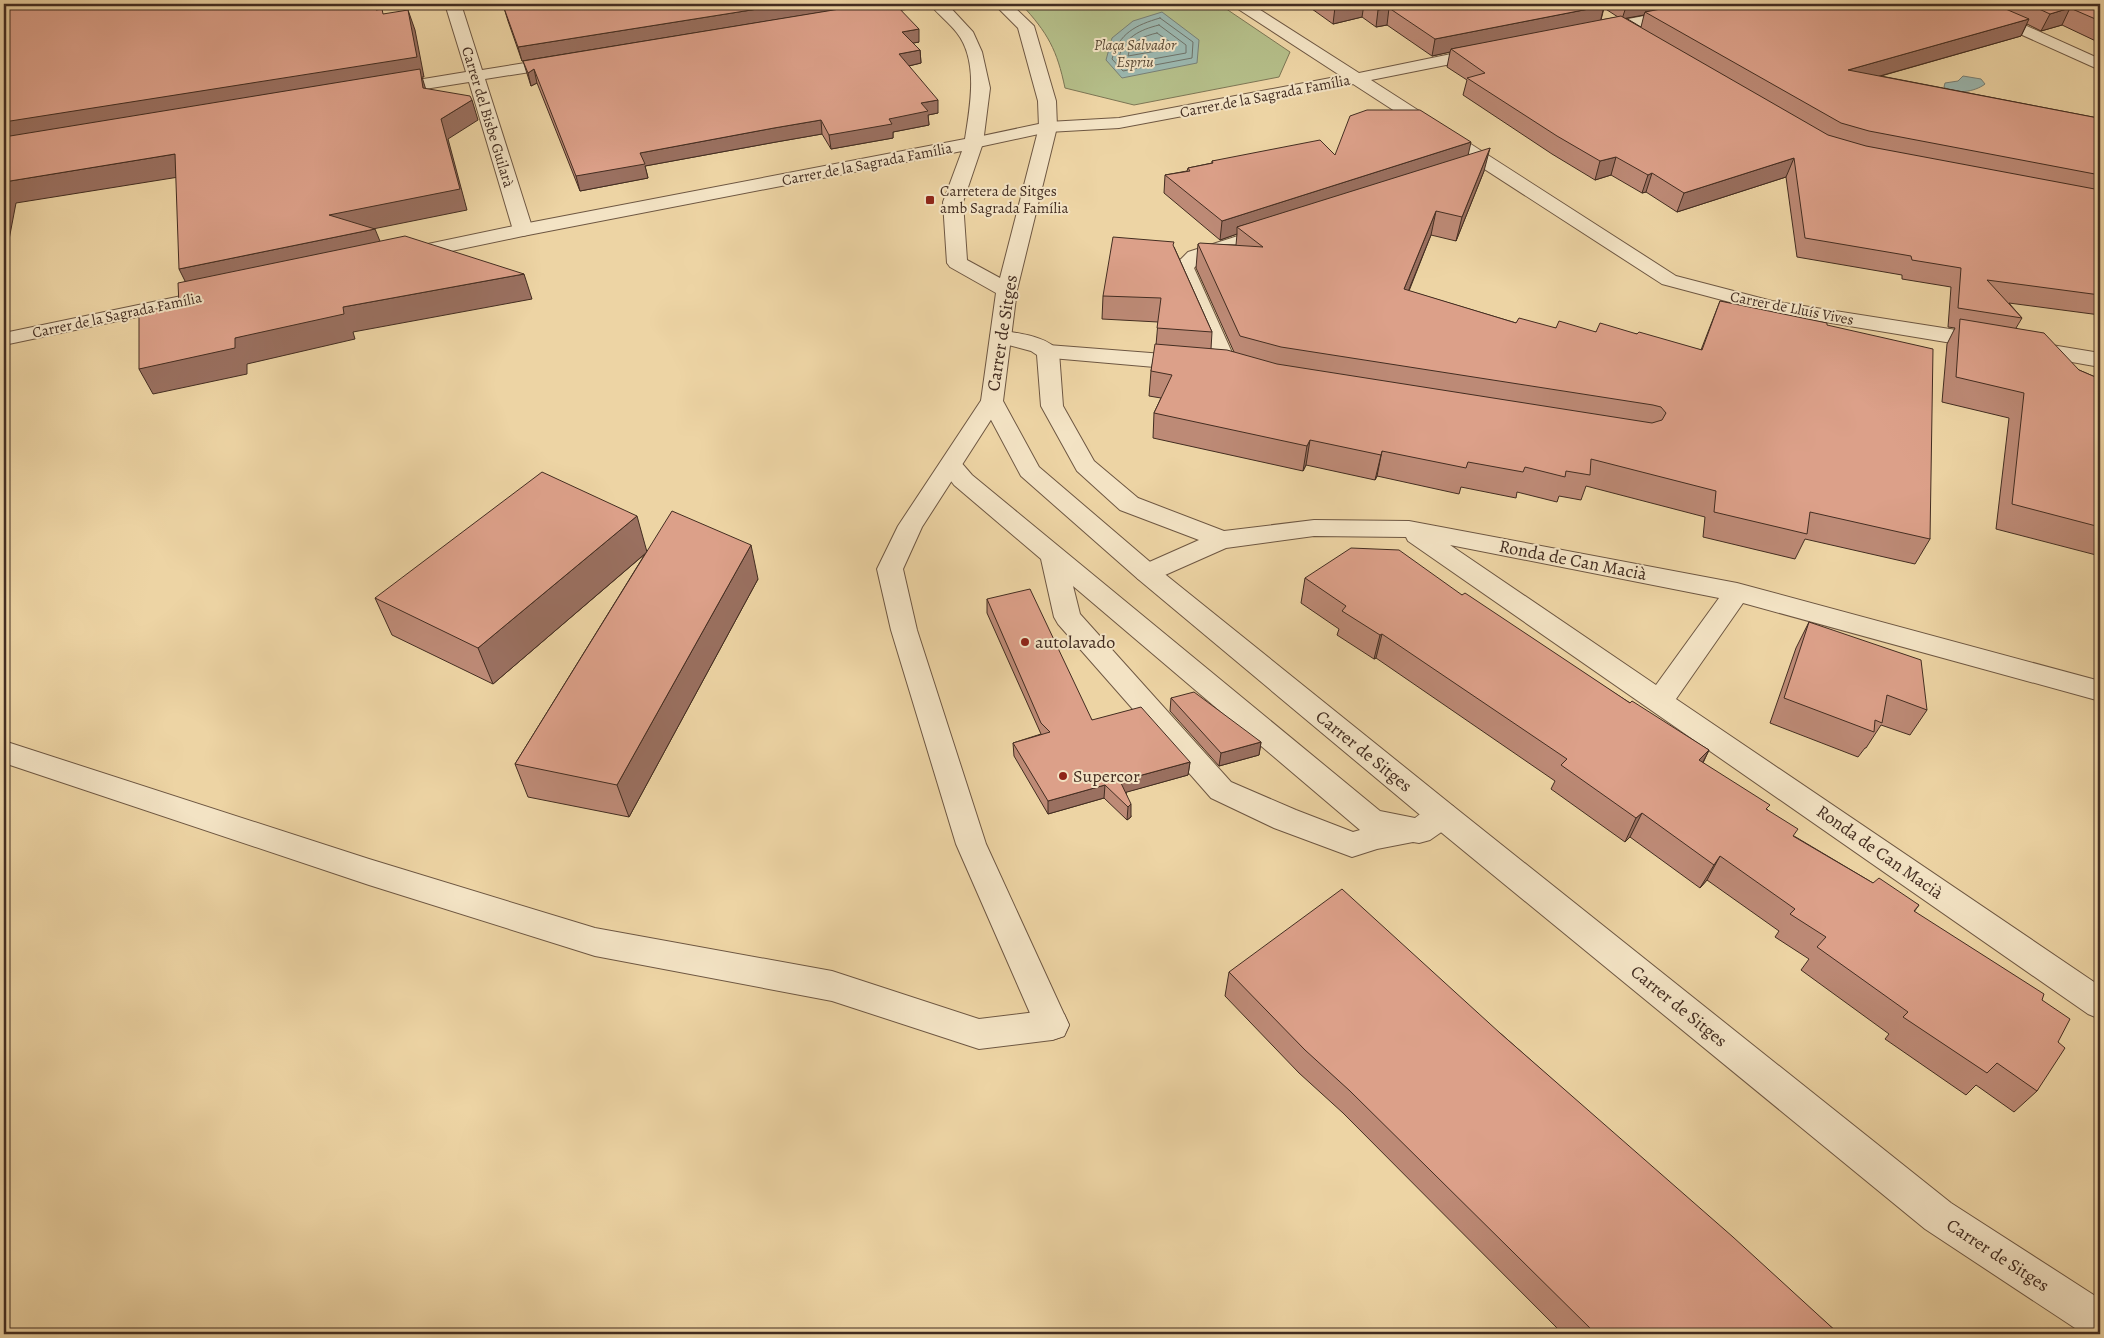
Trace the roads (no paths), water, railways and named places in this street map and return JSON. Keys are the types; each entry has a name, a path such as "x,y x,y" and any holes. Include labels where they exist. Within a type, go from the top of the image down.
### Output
{"street":[{"name":"Carrer del Bisbe Guilarà","path":"453,4 523,230"},
{"path":"838,15 906,4"},
{"path":"938,4 965,32 974,52 981,88 974,143 953,202 956,263 1007,290"},
{"name":"Carrer de Sitges","path":"1002,4 1026,26 1047,102 1048,127 1007,290 992,400 1029,471 1430,823 1938,1216 2100,1322"},
{"name":"Carrer de Lluís Vives","path":"1241,4 1669,280 1770,307 2099,361"},
{"path":"1579,33 1732,4"},
{"path":"1966,4 2100,65"},
{"path":"1596,12 1644,40"},
{"name":"Carrer de la Sagrada Família","path":"385,259 1048,127 1119,123 1501,49"},
{"path":"368,94 574,60"},
{"path":"1461,170 1487,162"},
{"path":"1001,336 1039,346 1048,352 1236,369 1183,267 1194,256 1287,226"},
{"name":"Carrer de la Sagrada Família","path":"4,339 231,291"},
{"name":"Ronda de Can Macià","path":"1048,352 1052,406 1085,466 1129,504 1222,540"},
{"path":"4,752 369,872 595,942 832,986 979,1034 1052,1025 971,844 904,630 890,569 910,526 992,400"},
{"path":"951,465 962,480 1372,822 1430,823"},
{"name":"Ronda de Can Macià","path":"1147,573 1222,540 1249,538 1314,528 1408,529 1737,592 2100,691"},
{"name":"Ronda de Can Macià","path":"1408,529 1660,700 2100,1004"},
{"path":"1053,556 1068,617 1222,790 1352,845 1430,823"},
{"path":"1660,700 1737,592"}],"water":[{"path":"1162,12 1199,40 1197,63 1122,78 1106,60 1112,38 1133,21"},
{"path":"1963,76 1981,79 1985,84 1965,92 1953,91 1944,87 1945,83 1958,81"}],"place":[{"name":"Carretera de Sitges amb Sagrada Família","path":"930,200"},
{"name":"autolavado","path":"1025,642"},
{"name":"Supercor","path":"1063,776"}],"park label":[{"name":"Plaça Salvador Espriu","path":"1135,54"}]}
